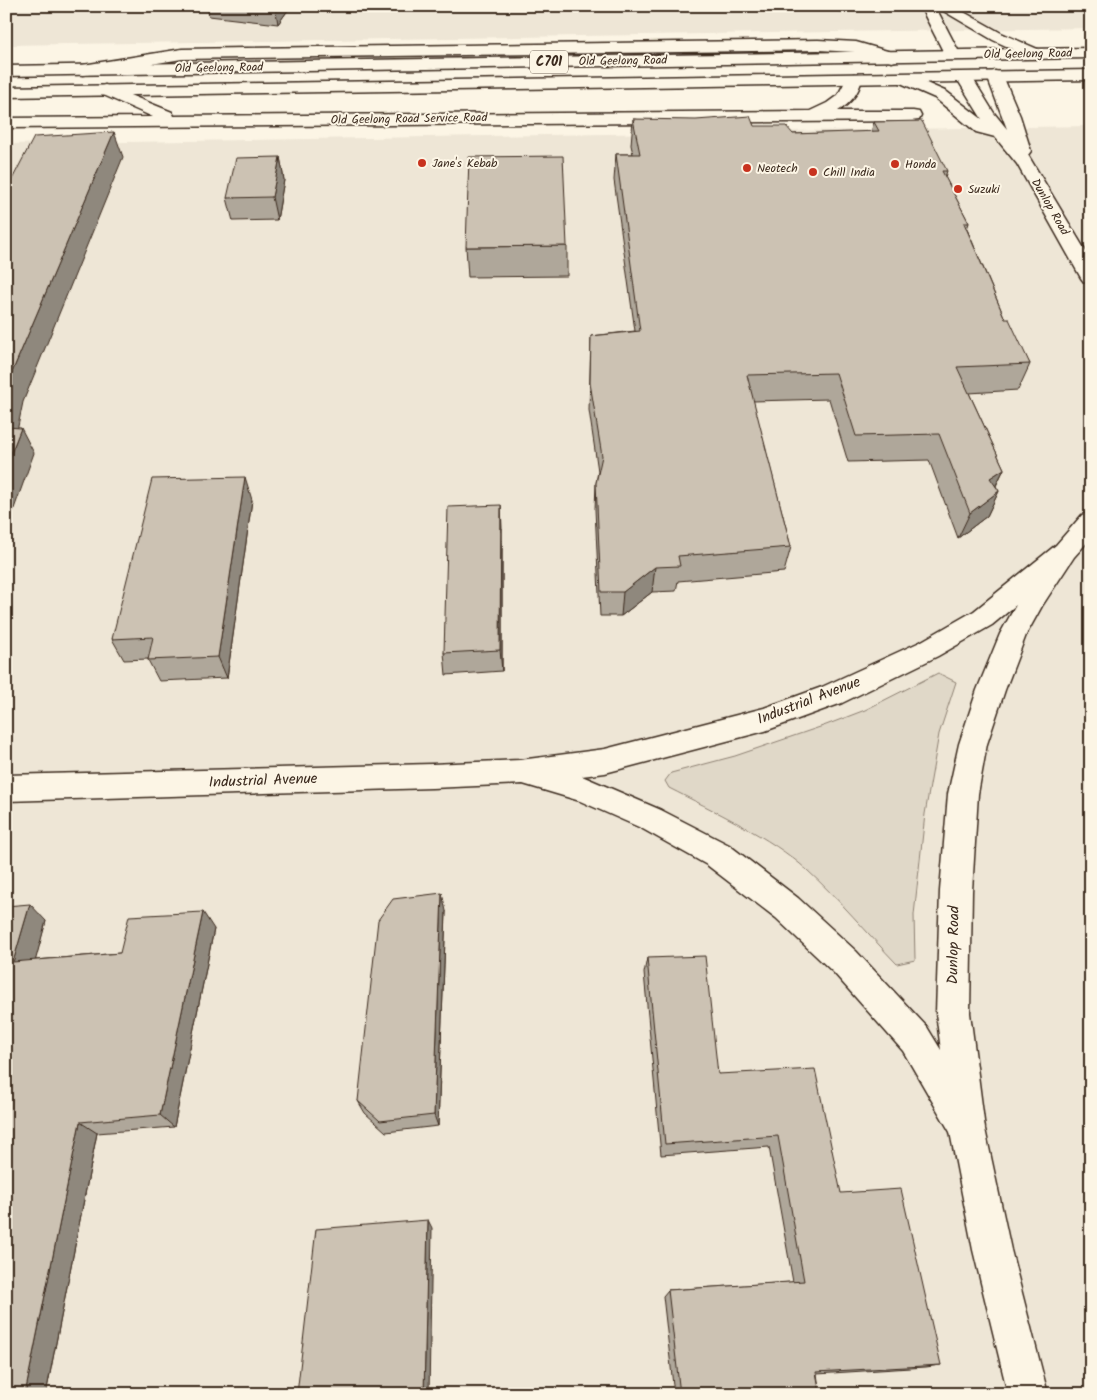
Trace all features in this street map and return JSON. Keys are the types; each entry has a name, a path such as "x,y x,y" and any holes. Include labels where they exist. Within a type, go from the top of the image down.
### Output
{"street":[{"name":"Dunlop Road","path":"927,6 964,77 987,116 1024,162 1091,278"},
{"name":"Dunlop Road","path":"935,6 972,37 984,55 1012,116 1024,162"},
{"path":"942,6 998,37 1036,54"},
{"path":"83,70 154,57 182,54 840,45 861,48 892,57"},
{"path":"658,47 712,60"},
{"name":"Old Geelong Road","path":"6,71 1091,53"},
{"path":"797,59 840,68 854,79"},
{"name":"Old Geelong Road","path":"6,92 1091,76"},
{"path":"902,78 941,95 982,128 1004,136"},
{"name":"Old Geelong Road Service Road","path":"812,116 835,106 847,98 852,89 854,79"},
{"path":"106,90 179,121"},
{"name":"Old Geelong Road Service Road","path":"6,123 913,116"},
{"name":"Dunlop Road","path":"1028,1394 992,1250 967,1128 953,1013 956,891 963,794 973,744 1013,634 1065,552 1091,521"},
{"name":"Industrial Avenue","path":"6,788 520,772 605,761 765,719 832,695 929,649 983,618 1065,552"},
{"name":"Industrial Avenue","path":"520,772 586,790 651,819 718,855 788,908 845,962 915,1039 967,1128"}],"shaded area":[{"path":"6,6 1091,6 1091,28 6,45"},
{"path":"1091,126 1091,1394 6,1394 6,144"},
{"path":"938,673 956,682 939,734 925,814 914,915 915,960 897,964 830,893 792,858 759,835 669,788 665,781 671,773 735,756 865,710"}],"building":[{"path":"750,116 754,126 786,126 793,134 879,131 874,122 922,121 947,171 942,171 969,223 964,223 1005,319 1009,319 1030,364 957,367 1004,469 990,478 999,491 970,513 939,434 856,436 836,373 747,375 791,547 678,556 680,566 655,567 623,592 601,592 596,483 602,456 590,383 591,336 640,331 616,154 640,154 633,119 696,120"},
{"path":"114,132 10,377 6,392 6,191 34,137"},
{"path":"563,156 567,246 466,247 469,157"},
{"path":"280,157 272,197 227,198 236,158"},
{"path":"6,427 21,428 6,466"},
{"path":"245,477 218,657 148,660 153,637 112,639 152,479"},
{"path":"501,505 500,650 444,653 448,507"},
{"path":"442,893 434,1115 380,1121 358,1101 378,920 393,899"},
{"path":"30,904 13,962 120,953 129,916 203,912 160,1115 80,1122 25,1394 6,1394 6,906"},
{"path":"705,956 718,1074 815,1069 841,1193 901,1189 941,1365 816,1372 820,1394 680,1394 668,1290 804,1281 778,1136 665,1144 647,958"},
{"path":"428,1220 424,1394 297,1394 316,1229"}],"place":[{"name":"Jane's Kebab","path":"422,163"},
{"name":"Honda","path":"895,164"},
{"name":"Neotech","path":"747,168"},
{"name":"Chill India","path":"813,172"},
{"name":"Suzuki","path":"958,189"}]}
